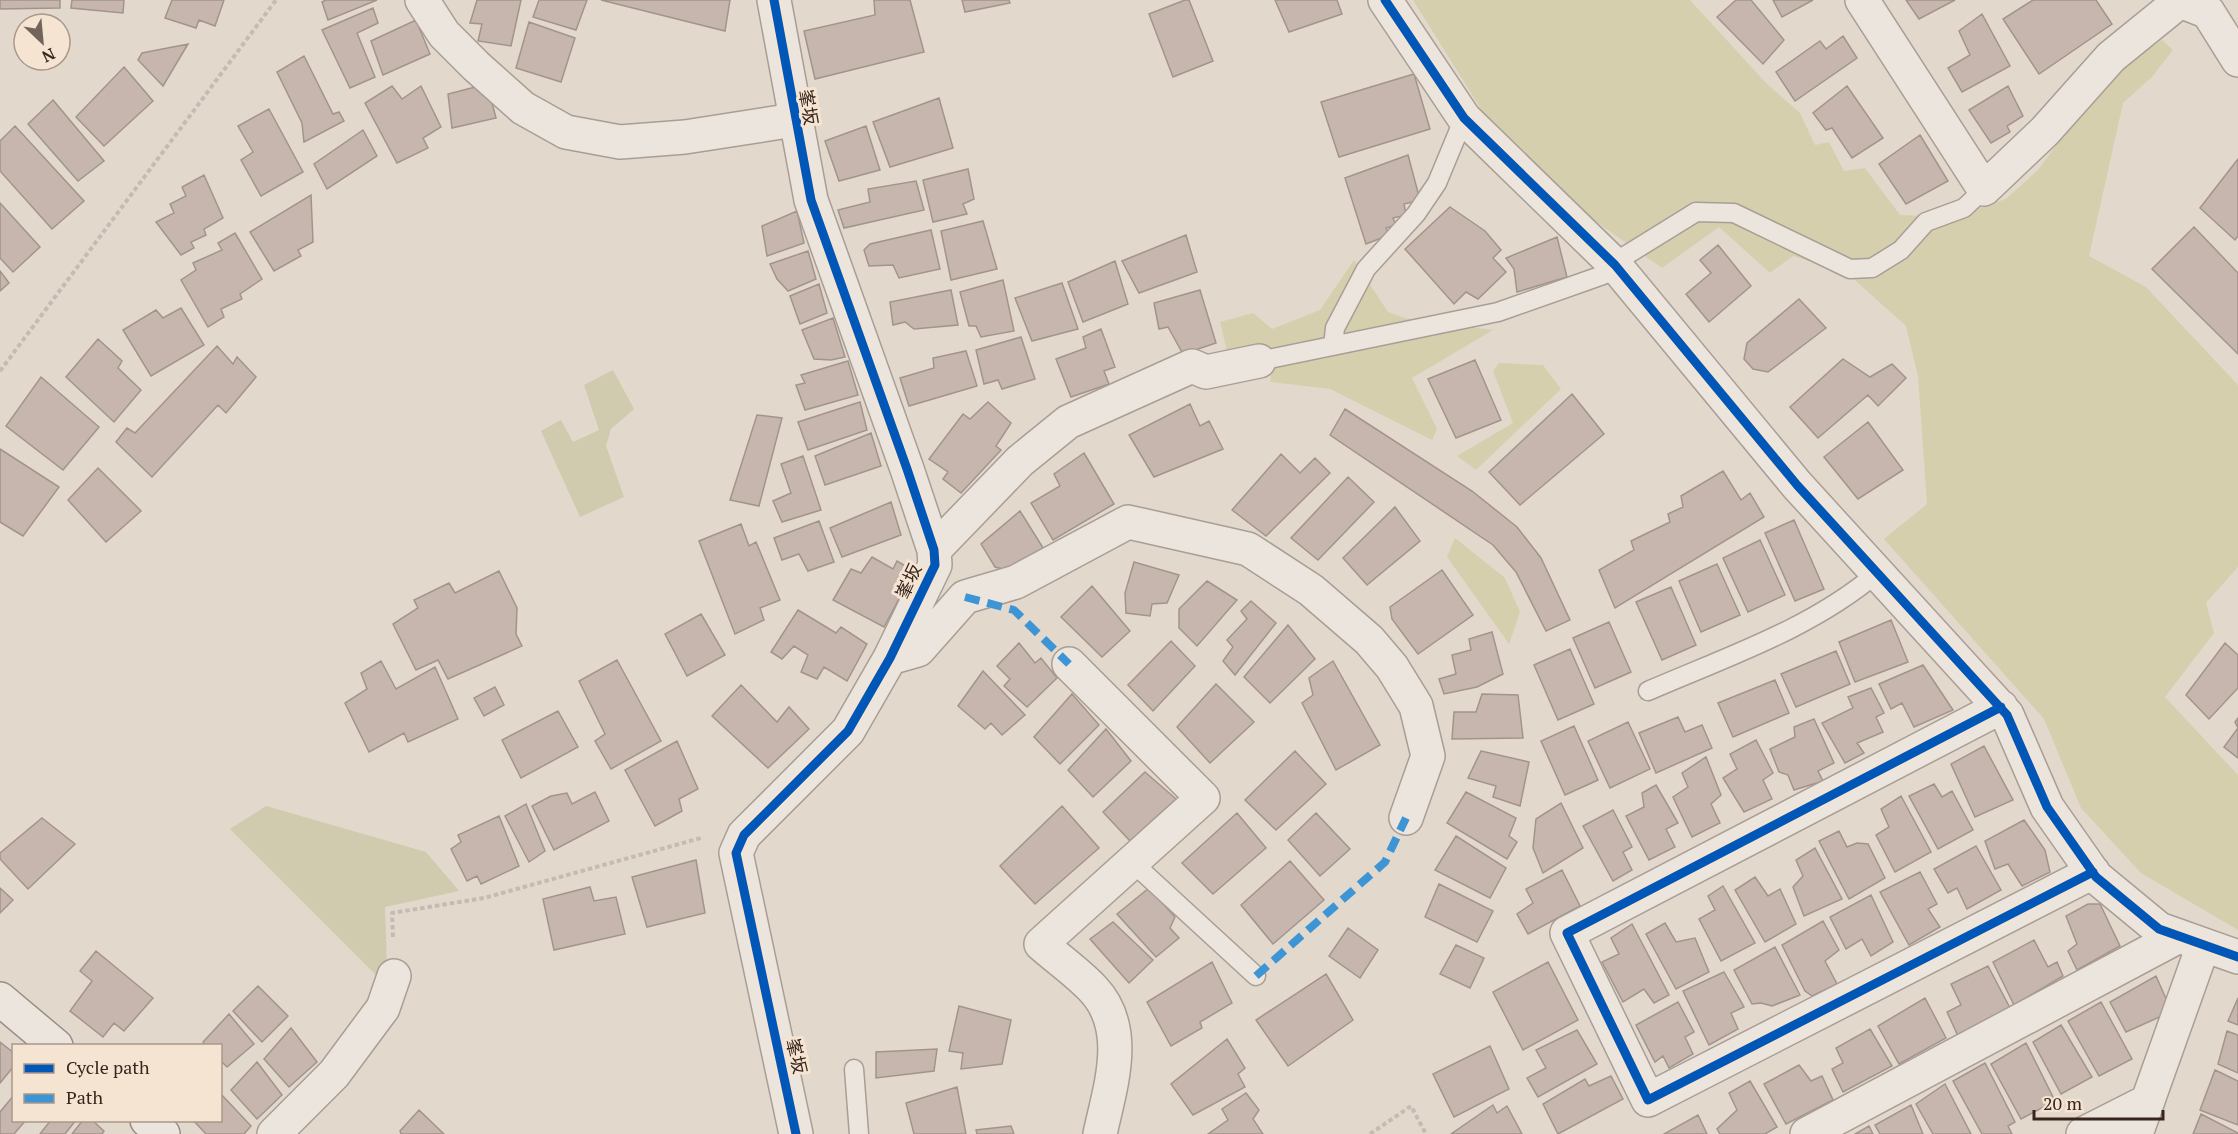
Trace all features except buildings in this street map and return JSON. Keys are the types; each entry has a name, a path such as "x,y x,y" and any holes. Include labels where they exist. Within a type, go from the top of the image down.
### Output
{"street":[{"path":"422,0 444,34 476,66 523,108 566,132 620,141 685,137 794,120"},
{"name":"峯坂","path":"774,0 794,120 811,200 934,550 935,565 890,658 848,731 744,835 736,854 796,1134"},
{"path":"1385,0 1464,118 1616,265 1797,485 2001,707 2007,715 2047,807 2093,872 2131,908 2159,929 2238,957"},
{"path":"1862,0 1984,189 2045,131 2111,57 2180,1 2208,12 2238,60"},
{"path":"934,550 1020,461 1068,422 1192,366 1206,372 1259,361"},
{"path":"890,658 918,650 965,597 1016,582 1128,522 1248,549 1311,590 1369,640 1392,667 1416,706 1428,756 1406,818"},
{"path":"1069,664 1203,798 1041,944 1094,990 1110,1018 1116,1058 1100,1134"},
{"path":"2001,707 1567,933 1648,1100 2093,872"},
{"path":"2136,1134 2148,1101 2191,941"},
{"path":"1807,1134 2191,941"},
{"path":"274,1134 334,1074 383,1008 394,976"},
{"path":"0,999 54,1044"},
{"path":"2083,1134 2148,1101"},
{"path":"149,1122 164,1134"}],"lane":[{"path":"1333,346 1335,328 1366,269 1416,214 1437,183 1464,118"},
{"path":"1259,361 1498,312 1603,275 1696,212 1712,210 1734,213 1850,269 1872,268 1901,250 1926,222 1964,208 1984,189"},
{"path":"1648,691 1804,623 1850,595 1877,573"},
{"path":"1132,862 1256,976"},
{"path":"854,1069 859,1134"}],"path":[{"path":"0,371 276,0"},
{"path":"394,976 392,913 484,898 707,836 736,854"},
{"path":"1370,1134 1411,1106 1426,1134"}],"shaded area":[{"path":"1413,0 1690,0 1766,83 1800,113 1815,145 1829,142 1844,171 1865,168 1900,215 1950,217 2006,199 2038,170 2104,79 2162,40 2173,50 2152,77 2123,103 2089,256 2146,287 2238,385 2238,567 2206,603 2214,633 2165,697 2238,775 2238,930 2141,873 2081,808 2044,719 1884,539 1927,504 1918,376 1906,326 1848,274 1793,256 1770,273 1719,227 1662,268 1565,200 1499,138"},
{"path":"1354,260 1388,312 1405,318 1493,330 1412,378 1437,429 1432,440 1330,389 1271,382 1268,347 1228,355 1220,322 1253,313 1272,329 1320,310"},
{"path":"1499,363 1543,365 1561,389 1476,470 1457,456 1513,423 1493,371"},
{"path":"613,370 634,409 611,429 606,446 624,497 580,517 541,431 561,420 573,442 599,430 584,385"},
{"path":"1455,538 1505,578 1520,612 1509,644 1447,557"},
{"path":"266,806 426,852 459,891 385,907 387,969 377,976 230,829"}],"marked path":[{"path":"965,597 1014,610 1069,664"},
{"path":"1256,976 1385,862 1406,818"}],"cycle path":[{"path":"774,0 811,200 907,469 934,550 935,565 890,658 848,731 744,835 736,853 796,1134"},
{"path":"1385,0 1464,118 1615,265 1797,485 2007,715 2047,807 2096,877 2159,929 2238,957"},
{"path":"2001,707 1567,933 1648,1100 2093,872"}]}
